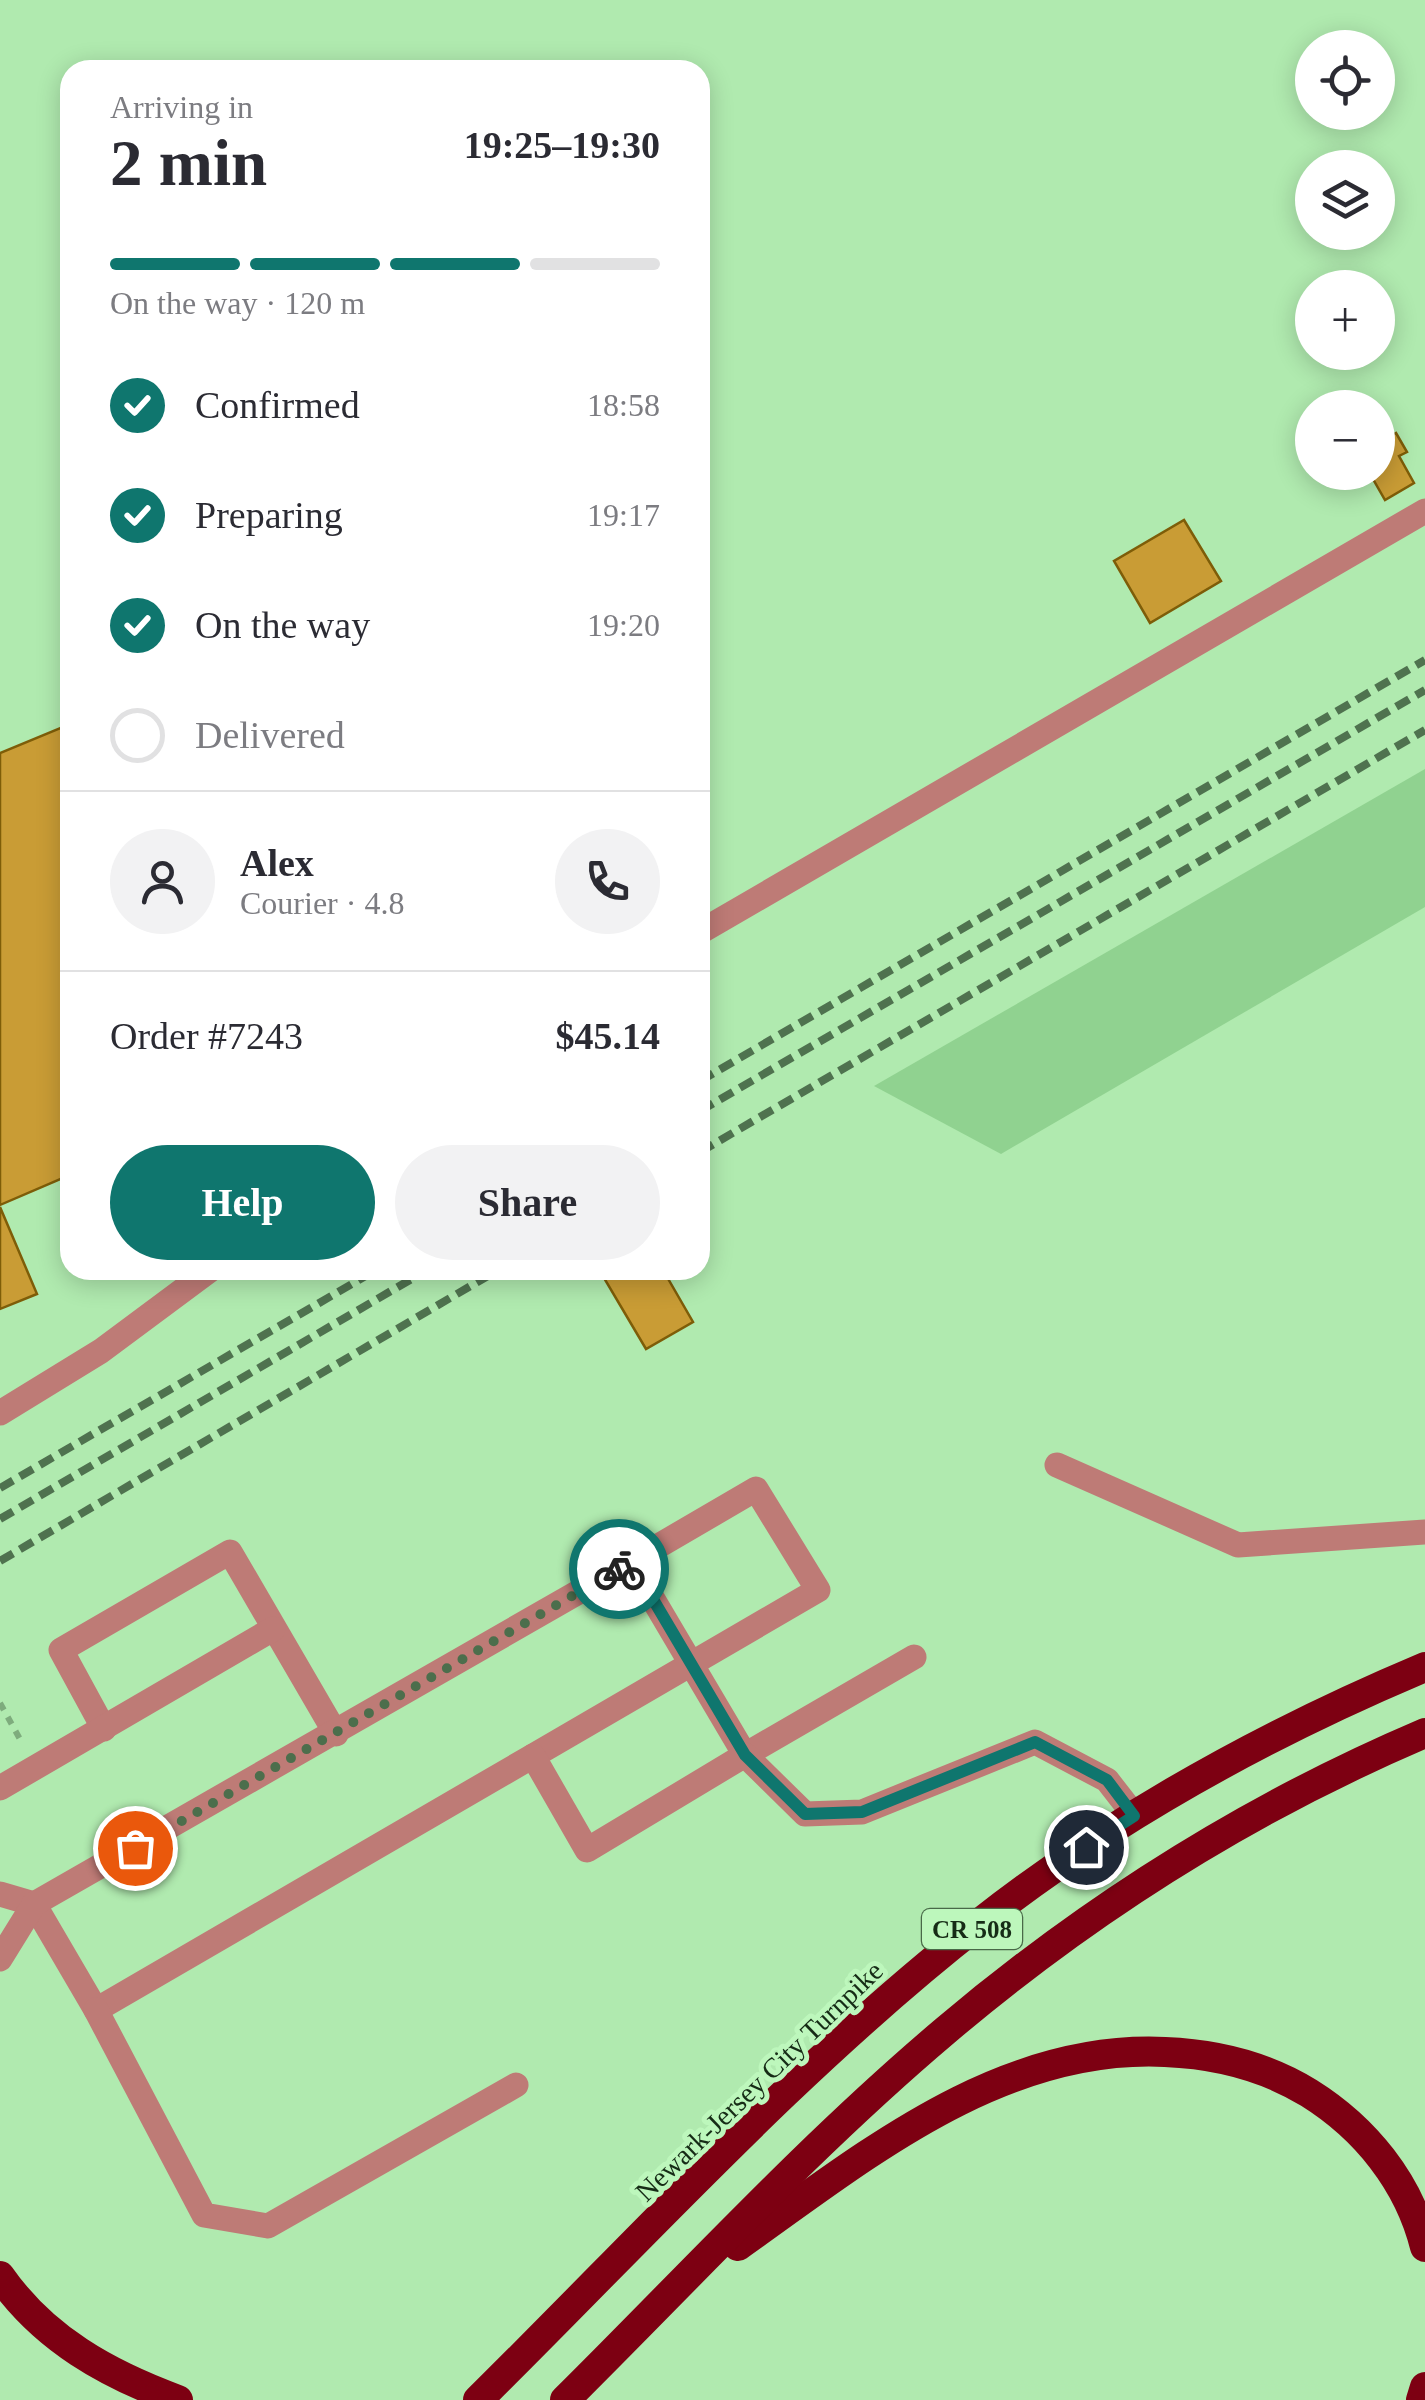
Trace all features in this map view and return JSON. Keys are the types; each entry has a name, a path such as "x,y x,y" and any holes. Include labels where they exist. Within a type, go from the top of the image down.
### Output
{"highway":[{"name":"Newark-Jersey City Turnpike","path":"478,2400 770,2109 873,2013 1032,1884 1134,1816 1282,1733 1425,1667"},
{"name":"CR 508","path":"565,2400 884,2085 1019,1971 1196,1850 1333,1775 1425,1733"},
{"path":"675,2292 875,2149 934,2114 1029,2071 1120,2051 1187,2052 1219,2057 1281,2077 1331,2107 1390,2168 1416,2216 1425,2247"},
{"path":"0,2276 28,2312 72,2349 139,2386 178,2400"},
{"path":"1422,2400 1425,2386"}],"lane":[{"path":"710,926 1425,511"},
{"path":"0,1413 101,1351 197,1280"},
{"path":"1056,1465 1238,1546 1425,1532"},
{"path":"0,1959 34,1904 336,1734 756,1489 818,1590 96,2010"},
{"path":"104,1728 60,1650 230,1552 336,1734"},
{"path":"631,1562 745,1755 805,1814 862,1812 1035,1742 1107,1780 1134,1816"},
{"path":"0,1788 274,1629"},
{"path":"534,1756 587,1850 914,1657"},
{"path":"0,1894 34,1904 96,2010 204,2215 268,2226 516,2085"}],"green space":[{"path":"1425,769 1425,907 1001,1154 874,1086"}],"building":[{"path":"1395,434 1407,452 1399,456 1414,483 1385,500 1379,490 1395,490"},
{"path":"1184,520 1221,581 1150,623 1114,561"},
{"path":"60,728 60,1179 0,1205 0,753"},
{"path":"0,1207 37,1294 0,1309"},
{"path":"605,1280 669,1280 693,1322 646,1349"}],"railway":[{"path":"710,1075 1425,660"},
{"path":"710,1105 1425,690"},
{"path":"710,1146 1425,730"},
{"path":"0,1488 359,1280"},
{"path":"0,1519 410,1280"},
{"path":"0,1561 481,1280"}],"way so far":[{"path":"135,1848 619,1569"}],"route":[{"path":"619,1569 631,1562 745,1755 805,1814 862,1812 1035,1742 1107,1780 1134,1816 1086,1847"}]}
